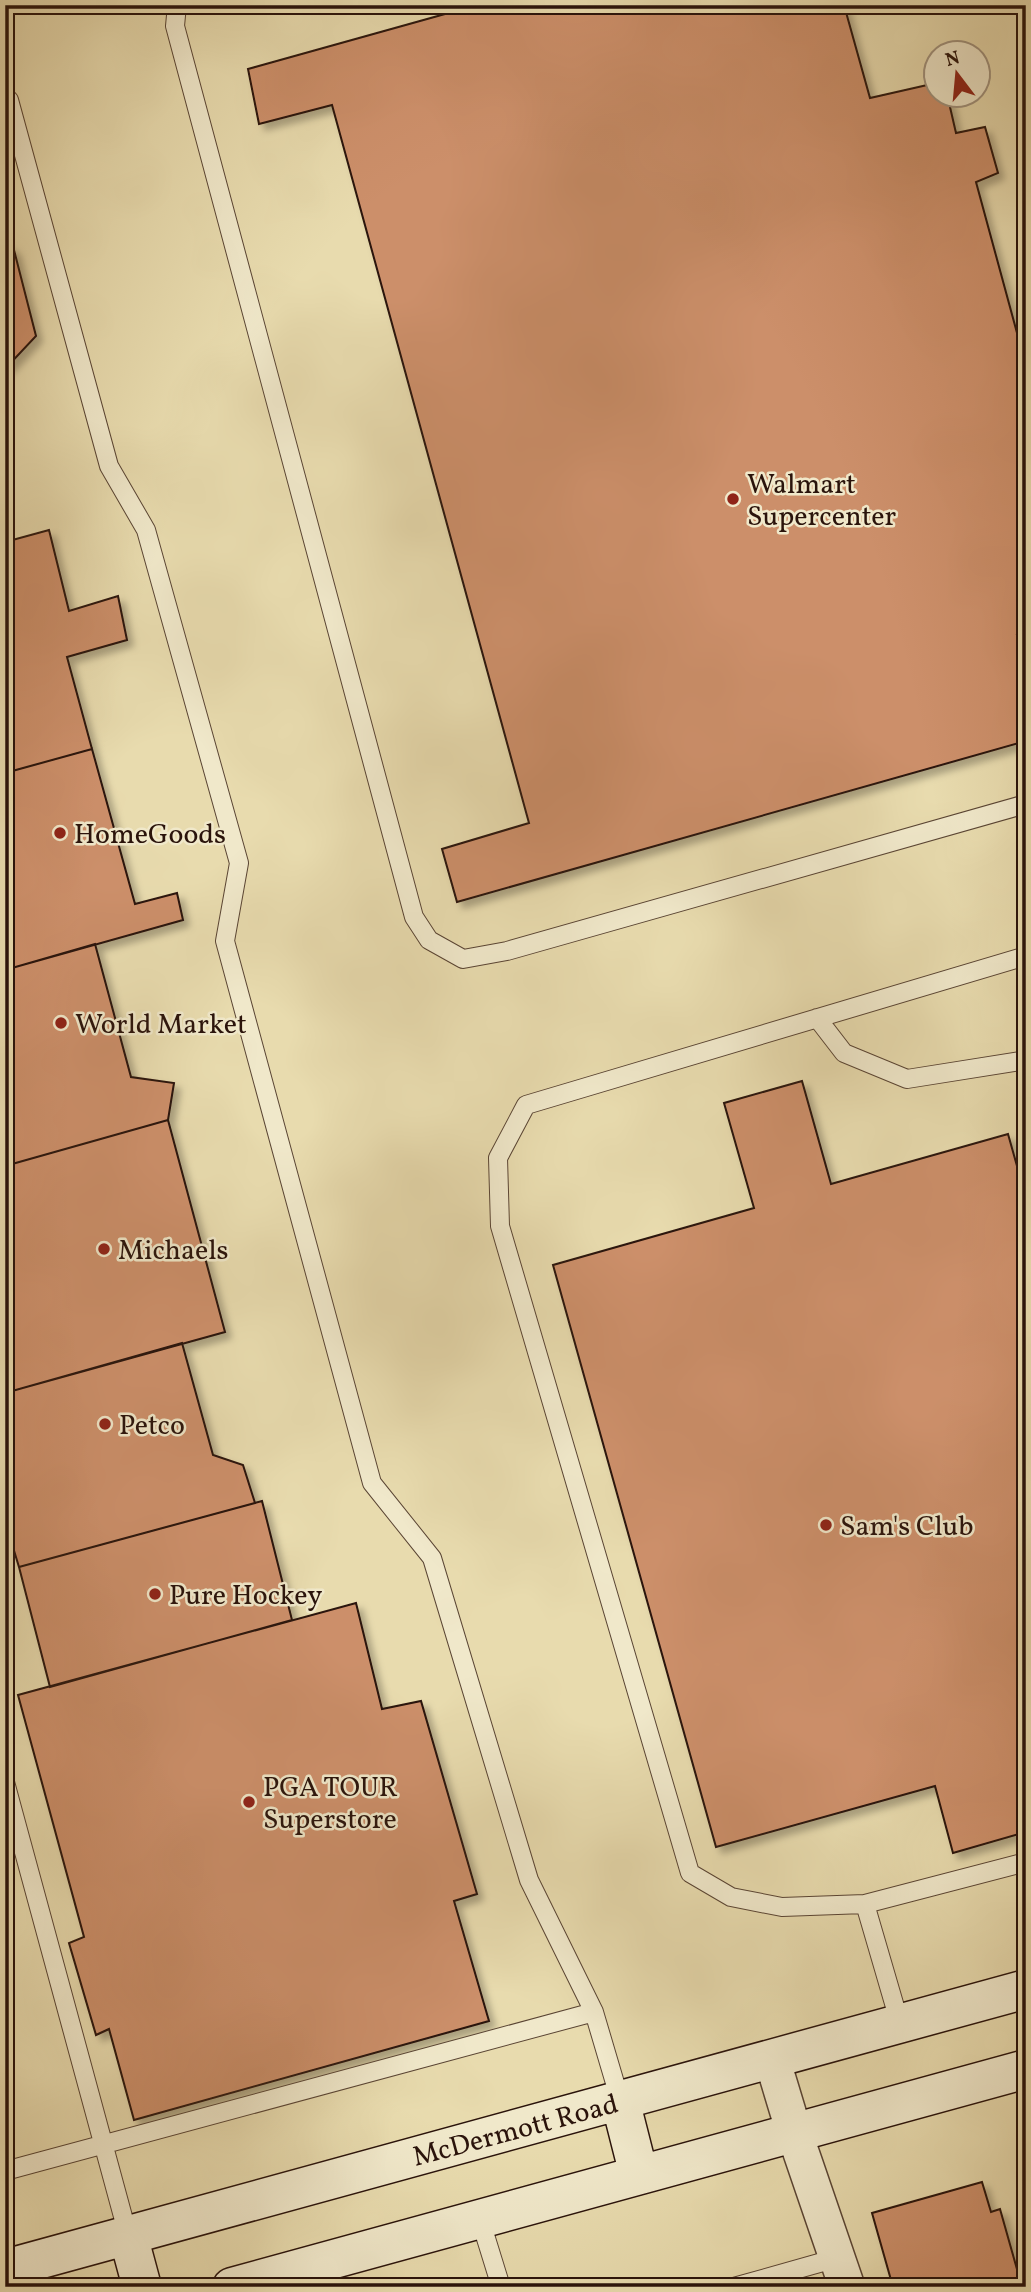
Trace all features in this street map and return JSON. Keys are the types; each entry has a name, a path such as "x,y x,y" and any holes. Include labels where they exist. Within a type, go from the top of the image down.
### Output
{"main road":[{"name":"McDermott Road","path":"5,2269 1026,1989"},
{"path":"232,2287 1026,2069"},
{"path":"620,2100 639,2175"},
{"path":"128,2235 142,2287"}],"street":[{"path":"772,2059 842,2272"}],"lane":[{"path":"177,5 174,26 414,917 429,940 463,959 506,951 1026,804"},
{"path":"5,96 9,100 109,466 146,530 239,863 225,941 373,1483 432,1558 529,1880 594,2012 620,2100"},
{"path":"1026,956 526,1105 498,1158 500,1226 690,1873 731,1897 782,1907 865,1904 1026,1862"},
{"path":"817,1018 844,1053 907,1079 1026,1060"},
{"path":"5,1782 128,2235"},
{"path":"865,1904 900,2024"},
{"path":"5,2171 594,2012"},
{"path":"480,2218 500,2287"},
{"path":"734,2287 842,2272"}],"building":[{"name":"Walmart Supercenter","path":"443,5 844,5 870,98 922,86 922,108 950,108 956,133 985,127 998,173 976,182 1026,366 1026,633 1017,635 1026,667 1026,741 457,902 442,849 529,823 332,105 259,124 248,69 445,14"},
{"path":"5,243 14,250 36,336 5,369"},
{"path":"49,530 69,611 118,596 127,640 67,657 92,749 5,773 5,542"},
{"name":"HomeGoods","path":"92,749 135,904 177,893 183,920 5,970 5,773"},
{"name":"World Market","path":"95,944 131,1077 174,1083 168,1120 5,1166 5,970"},
{"name":"Sam's Club","path":"802,1081 831,1184 1008,1134 1026,1198 1026,1832 953,1853 935,1786 716,1847 553,1265 754,1208 724,1103"},
{"name":"Michaels","path":"168,1120 225,1332 5,1393 5,1166"},
{"name":"Petco","path":"182,1343 213,1455 243,1465 255,1503 19,1567 5,1521 5,1393"},
{"name":"Pure Hockey","path":"262,1501 292,1620 50,1687 19,1567"},
{"name":"PGA TOUR Superstore","path":"356,1603 382,1709 421,1701 477,1894 454,1901 489,2021 134,2120 109,2029 96,2035 69,1943 84,1937 18,1695"},
{"path":"982,2182 991,2212 1000,2209 1022,2287 893,2287 872,2213"}],"place":[{"name":"Walmart Supercenter","path":"733,499"},
{"name":"HomeGoods","path":"60,833"},
{"name":"World Market","path":"61,1023"},
{"name":"Michaels","path":"104,1249"},
{"name":"Petco","path":"105,1424"},
{"name":"Sam's Club","path":"826,1525"},
{"name":"Pure Hockey","path":"155,1594"},
{"name":"PGA TOUR Superstore","path":"249,1802"}]}
